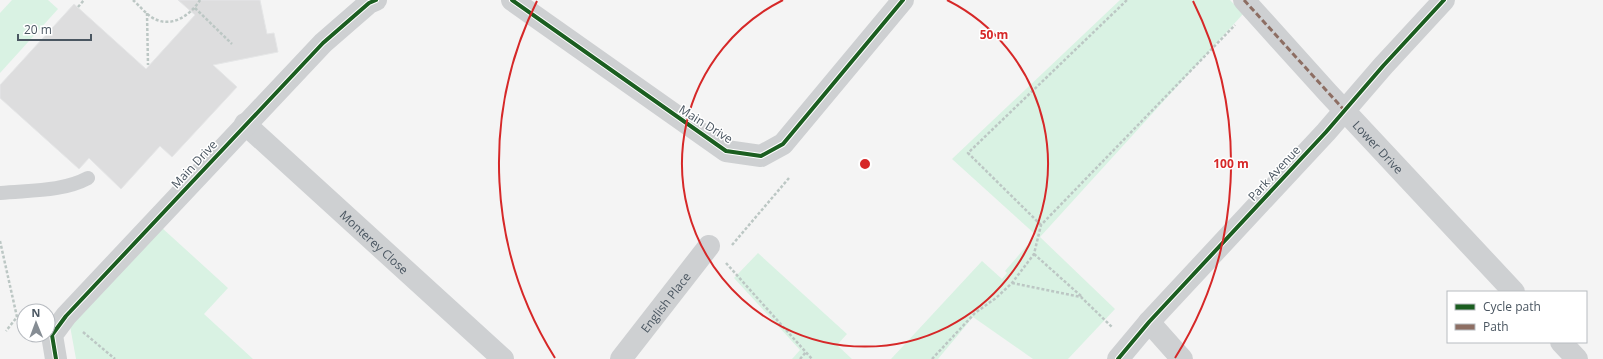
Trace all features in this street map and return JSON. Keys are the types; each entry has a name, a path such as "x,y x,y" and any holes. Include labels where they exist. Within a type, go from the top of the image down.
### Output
{"street":[{"name":"Main Drive","path":"56,359 52,335 66,316 245,124 323,43 369,3 376,0"},
{"name":"Main Drive","path":"512,0 726,151 761,156 783,144 903,0"},
{"name":"Park Avenue","path":"1118,359 1149,322 1345,111 1382,66 1444,0"},
{"name":"Lower Drive","path":"1248,4 1345,111 1513,291"},
{"name":"Monterey Close","path":"245,124 503,359"},
{"name":"English Place","path":"621,359 715,252"},
{"path":"1149,322 1182,359"},
{"path":"1562,343 1577,359"}],"lane":[{"path":"0,193 64,188 88,178"}],"path":[{"path":"78,7 84,0"},
{"path":"133,0 157,20 168,22 180,19 195,8 200,0"},
{"path":"1041,224 968,153 1127,0"},
{"path":"932,359 975,313 996,298 1012,283 1034,254 1041,224 1248,4"},
{"path":"195,8 232,44"},
{"path":"147,13 148,65"},
{"path":"789,178 715,252 812,359"},
{"path":"0,240 17,317 8,332 0,333"},
{"path":"1034,254 1082,297 1118,333"},
{"path":"1012,283 1082,297"},
{"path":"800,359 806,352"}],"green space":[{"path":"12,0 48,0 58,9 0,73 0,13"},
{"path":"1120,0 1230,0 1243,14 1040,237 1115,309 1068,359 1033,359 973,317 938,359 891,359 982,261 1002,279 1007,273 1005,271 1036,235 952,159"},
{"path":"161,227 228,288 204,314 253,359 76,359 70,326"},
{"path":"758,253 847,334 837,345 852,359 792,359 800,350 734,278"}],"building":[{"path":"178,0 260,0 267,34 274,33 278,52 213,65 237,87 172,157 160,146 121,189 89,158 79,169 0,98 0,85 74,4 146,69 195,15"}],"marked path":[{"path":"1244,0 1345,111"}],"cycle path":[{"path":"56,359 52,335 66,316 323,43 369,3 376,0"},
{"path":"512,0 726,151 761,156 783,144 903,0"},
{"path":"1118,359 1149,322 1326,132 1383,66 1444,0"}]}
